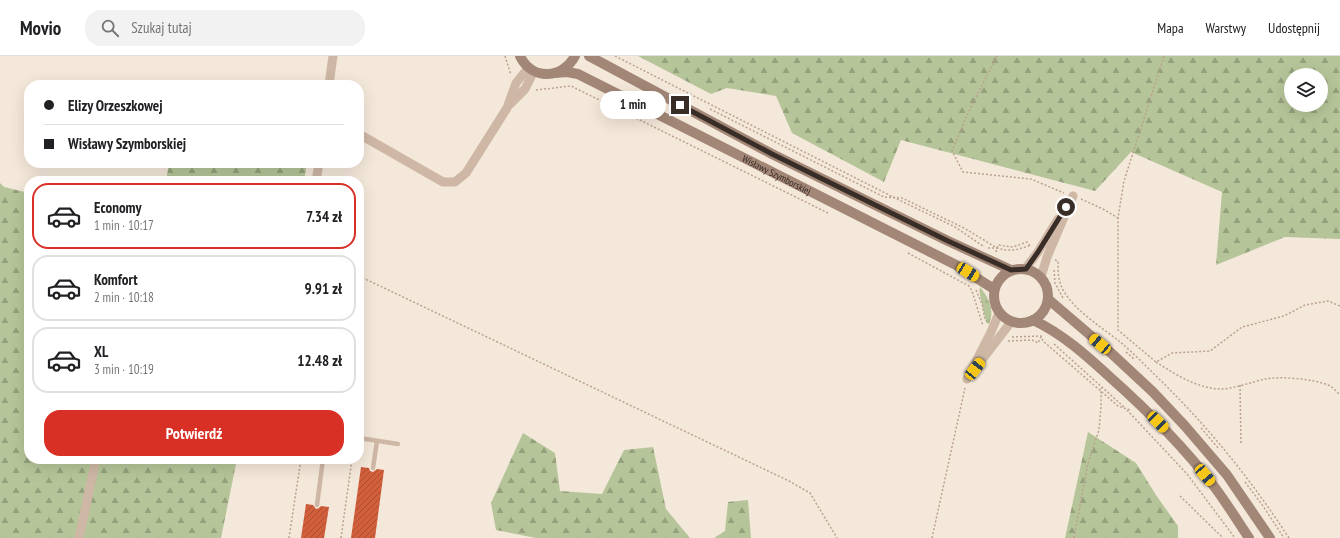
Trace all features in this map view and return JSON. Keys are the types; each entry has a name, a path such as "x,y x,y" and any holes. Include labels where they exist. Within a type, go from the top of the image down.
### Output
{"main road":[{"path":"520,56 531,69"},
{"path":"555,73 569,65 575,56"},
{"name":"Wisławy Szymborskiej","path":"589,56 772,154 948,241 1011,270"},
{"name":"Wisławy Szymborskiej","path":"531,69 548,74 567,72 578,74 956,264 994,289"},
{"path":"1026,269 1034,272 1040,277 1046,287 1048,300 1045,310 1033,320 1018,323 1011,322 999,313 994,305 994,289 1000,277 1011,270 1026,269"},
{"path":"1048,300 1110,352 1153,392 1186,426 1227,475 1270,538"},
{"path":"1033,320 1047,327 1078,350 1137,402 1173,437 1214,485 1249,538"}],"street":[{"path":"330,80 334,56"},
{"path":"364,137 436,179 443,182 455,182 466,173 506,108 516,83 531,69"},
{"path":"1026,269 1073,196"},
{"path":"1040,277 1073,196"},
{"path":"967,379 999,313"},
{"path":"967,379 1011,322"},
{"path":"79,538 95,464"}],"lane":[{"path":"364,439 398,444"},
{"path":"373,468 377,441"},
{"path":"317,505 322,464"}],"path":[{"path":"505,56 512,76"},
{"path":"615,56 955,227 988,248 1015,250 1029,246 1027,242 1013,247 998,245 996,248"},
{"path":"998,56 969,111 952,151 963,172 1031,179 1103,209 1118,218"},
{"path":"1164,56 1124,181 1118,218 1118,330 1156,362 1181,377 1199,384 1220,389 1267,379 1295,379 1330,385 1340,395"},
{"path":"616,60 636,70"},
{"path":"535,90 571,86 829,213"},
{"path":"705,106 884,197 902,198 933,212 964,228 996,248"},
{"path":"905,251 969,286 972,291 982,326 986,329"},
{"path":"364,278 789,481 810,493 837,538"},
{"path":"974,288 977,291 982,304 985,322"},
{"path":"1066,302 1071,301"},
{"path":"1156,362 1172,353 1210,351 1242,327 1284,316 1305,305 1328,301 1340,306"},
{"path":"1004,341 1032,340 1038,343 1041,336"},
{"path":"1041,336 1043,341 1118,406 1133,411"},
{"path":"1010,338 1041,336 1046,339"},
{"path":"1050,341 1126,409 1186,474 1235,538"},
{"path":"932,538 967,379"},
{"path":"1240,385 1242,445"},
{"path":"1074,538 1088,463 1099,430 1101,388"},
{"path":"289,538 300,464"},
{"path":"341,538 351,464"},
{"path":"1180,496 1223,538"}],"green space":[{"path":"638,56 1340,56 1340,239 1285,237 1216,265 1222,192 1131,152 1095,191 901,140 884,182 792,133 776,96 727,88 711,94"},
{"path":"168,168 306,168 305,176 167,176"},
{"path":"0,183 4,187 24,192 24,464 236,464 221,538 0,538"},
{"path":"980,287 986,296 991,309 991,319 989,324 986,322"},
{"path":"1088,432 1136,463 1178,526 1178,538 1065,538"},
{"path":"523,433 555,453 560,491 602,494 624,450 653,447 666,509 690,538 536,538 496,530 491,503"},
{"path":"748,500 751,538 714,538 725,531 728,502"}],"building":[{"path":"361,467 369,468 370,471 373,472 377,469 384,470 375,538 351,538"},
{"path":"306,504 313,505 316,509 321,506 329,507 324,538 301,538"}],"route":[{"path":"680,105 772,154 948,241 1011,270 1018,268 1026,269 1066,207"}]}
